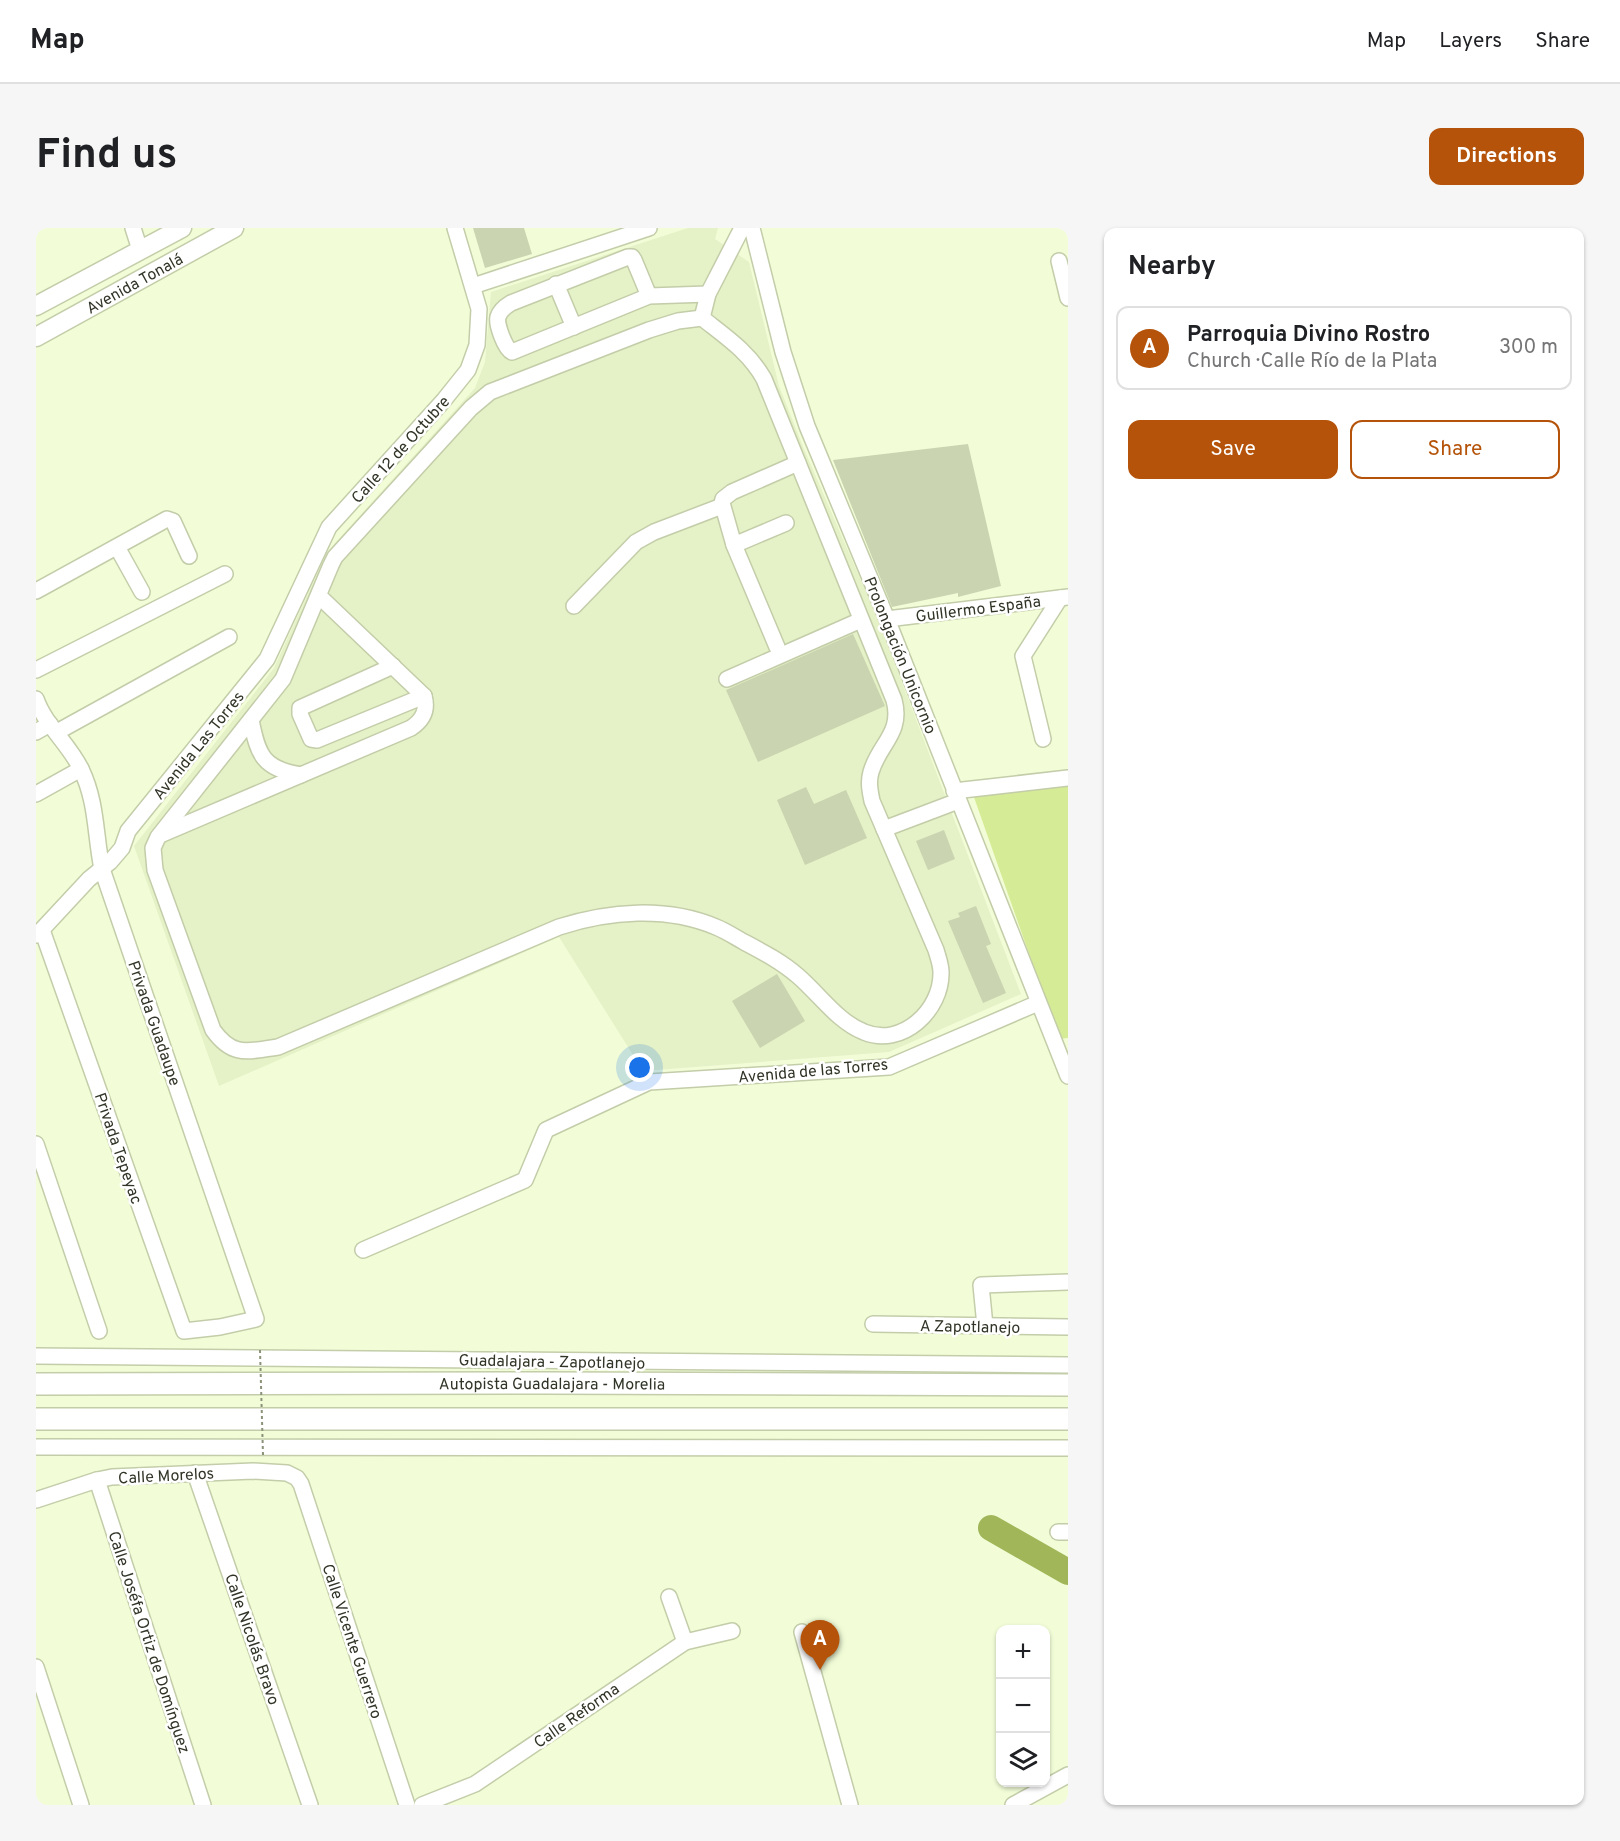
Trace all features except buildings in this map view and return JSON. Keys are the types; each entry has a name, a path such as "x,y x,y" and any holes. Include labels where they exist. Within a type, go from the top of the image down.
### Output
{"highway":[{"name":"Autopista Guadalajara - Morelia","path":"36,1383 1068,1385"},
{"path":"36,1419 1068,1419"}],"main road":[{"name":"Avenida Tonalá","path":"36,306 182,228"},
{"name":"Avenida Tonalá","path":"36,337 234,228"}],"street":[{"path":"133,228 140,250"},
{"name":"Calle 12 de Octubre","path":"267,659 330,527 468,370 477,345 478,309 455,228"},
{"path":"473,286 650,228"},
{"path":"702,318 708,294 742,228"},
{"name":"Prolongación Unicornio","path":"752,228 791,380 812,437 887,619 1038,1003 1063,1053 1068,1076"},
{"path":"649,296 632,257 556,284 512,303 501,310 497,321 507,348 514,351 649,296 708,294"},
{"path":"1059,261 1068,298"},
{"path":"556,284 574,327"},
{"path":"702,318 742,349 755,363 770,393 798,463 897,711 894,730 872,768 870,776 872,801 936,950 942,971 940,987 934,1004 923,1017 907,1030 890,1035 866,1033 847,1023 785,966 716,926 688,918 654,913 619,913 588,918 560,927 278,1047 243,1051 232,1050 221,1042 213,1030 155,870 153,848 158,837 283,679 335,557 483,398 499,388 649,330 678,321 702,318"},
{"path":"777,647 734,545 722,506 723,499 732,492 798,463"},
{"path":"574,606 636,542 654,532 722,506"},
{"path":"36,591 164,520 171,519 189,556"},
{"path":"734,545 786,524"},
{"path":"117,547 142,592"},
{"path":"36,670 225,574"},
{"path":"158,837 416,724 426,709 424,696 319,596"},
{"path":"1043,739 1023,656 1064,598"},
{"name":"Guillermo España","path":"887,619 1064,598"},
{"path":"727,679 861,620"},
{"path":"36,732 54,728 229,637"},
{"name":"Avenida Las Torres","path":"39,933 101,864 114,839 128,831 267,659"},
{"path":"393,666 300,708 300,714 311,739 317,740 424,696"},
{"name":"Privada Guadaupe","path":"36,699 81,769 94,802 101,864 256,1318 220,1327"},
{"path":"251,720 259,750 270,765 282,772 301,775"},
{"path":"36,794 81,769"},
{"path":"884,829 956,796 1068,778"},
{"name":"Privada Tepeyac","path":"39,933 184,1331 220,1327"},
{"name":"Avenida de las Torres","path":"363,1250 525,1180 546,1130 649,1082 889,1066 1038,1003"},
{"path":"36,1144 40,1167 99,1332"},
{"path":"985,1326 981,1285 1068,1281"},
{"name":"A Zapotlanejo","path":"873,1324 1068,1327"},
{"name":"Guadalajara - Zapotlanejo","path":"36,1356 1068,1365"},
{"path":"36,1447 1068,1448"},
{"name":"Calle Morelos","path":"36,1500 112,1477 253,1471 287,1473 297,1478"},
{"name":"Calle Nicolás Bravo","path":"195,1473 310,1805"},
{"name":"Calle Vicente Guerrero","path":"297,1478 301,1484 407,1805"},
{"name":"Calle Joséfa Ortiz de Domínguez","path":"97,1480 203,1805"},
{"path":"669,1597 685,1642"},
{"name":"Calle Reforma","path":"422,1805 476,1784 685,1642 732,1631"},
{"path":"802,1632 850,1805"},
{"path":"36,1667 81,1805"},
{"path":"1013,1805 1068,1775"}],"path":[{"path":"260,1350 263,1455"}],"shaded area":[{"path":"688,228 718,228 715,239 749,262 779,386 878,620 1021,994 889,1052 643,1071 559,937 219,1086 134,846 274,668 327,552 475,388 485,362 491,292"}],"green space":[{"path":"1068,775 1068,1038 1059,1039 969,783"}],"waterway":[{"path":"991,1528 1068,1572"}],"place":[{"name":"Parroquia Divino Rostro","path":"820,1670"}]}
